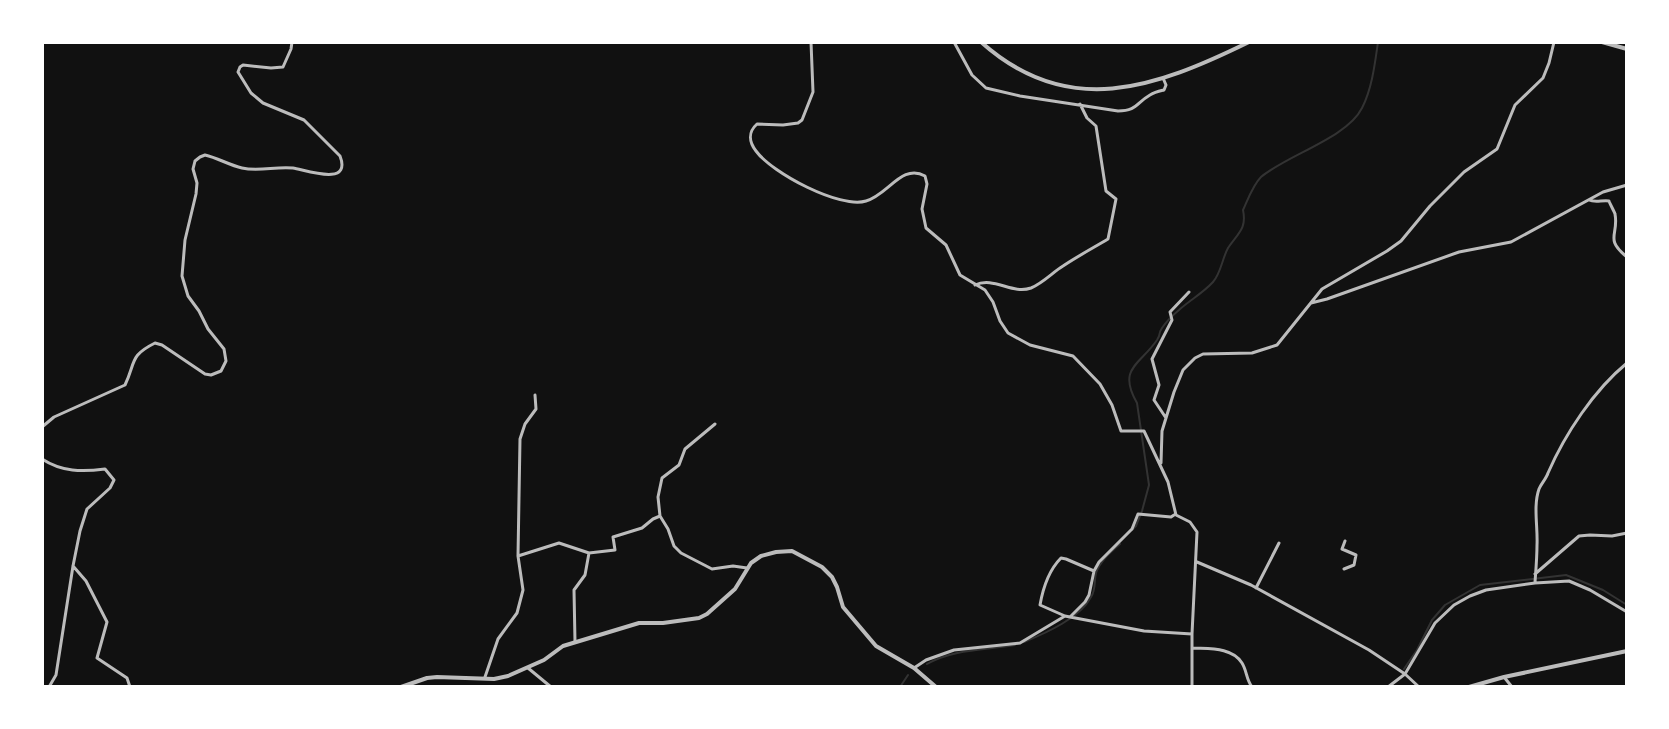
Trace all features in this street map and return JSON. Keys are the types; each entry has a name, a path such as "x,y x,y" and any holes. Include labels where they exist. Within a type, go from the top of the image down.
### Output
{"street":[{"path":"42,427 54,417 125,385 140,351 155,343 205,374 221,371 226,361 224,349 188,296 182,276 185,240 196,194 195,161 205,155 246,169 293,168 328,175 340,169 342,163 340,156 304,120 271,107 256,97 238,72 243,65 283,67 292,42"},
{"path":"811,42 813,92 802,120 783,125 755,125 750,134 755,150 777,170 843,202 867,201 907,173 921,174 927,181 922,205 926,228 946,245 960,275 985,290 1008,333 1030,345 1073,356 1100,384 1121,431 1144,431 1168,482 1176,515"},
{"path":"954,42 972,75 986,88 1020,96 1128,111 1151,94 1164,90 1166,85 1163,78"},
{"path":"981,42 999,59 1033,77 1063,87 1095,90 1117,89 1163,78 1249,42"},
{"path":"1161,466 1162,431 1183,370 1195,358 1211,353 1252,353 1277,345 1322,289 1401,241 1464,172 1497,149 1515,105 1543,78 1554,42"},
{"path":"1602,42 1627,49"},
{"path":"975,285 991,282 1021,289 1031,288 1108,239 1116,199 1106,191 1096,126 1087,118 1080,104"},
{"path":"1311,303 1459,252 1511,242 1603,192 1627,185"},
{"path":"1589,200 1609,201 1615,213 1616,247 1627,257"},
{"path":"1166,418 1154,400 1159,385 1152,359 1172,320 1170,312 1189,292"},
{"path":"1535,583 1538,542 1535,521 1539,489 1579,418 1613,375 1627,363"},
{"path":"485,678 498,639 517,613 523,590 518,556 520,439 525,424 536,409 535,395"},
{"path":"715,424 685,449 679,465 662,478 658,497 660,516 674,546 681,553 712,569 747,568"},
{"path":"42,459 54,467 79,472 105,469 114,480 110,488 87,509 73,566 56,675 49,687"},
{"path":"914,668 954,650 1020,643 1069,617 1089,595 1099,562 1132,529 1141,514 1176,515 1190,522 1197,532 1192,687"},
{"path":"518,556 559,543 589,553 615,550 613,537 642,528 660,516"},
{"path":"1535,574 1579,536 1627,533"},
{"path":"1344,569 1354,565 1356,555 1342,549 1345,541"},
{"path":"1256,588 1279,543"},
{"path":"401,687 437,677 494,679 508,676 575,642 639,623 699,618 735,589 751,563 761,556 792,551 822,567 832,577 843,607 876,646 914,668 936,687"},
{"path":"575,642 574,590 585,575 589,553"},
{"path":"1094,571 1061,558 1050,572 1040,605 1069,617 1144,631 1192,634"},
{"path":"1197,562 1256,588 1356,642 1405,674 1419,687"},
{"path":"73,566 86,581 107,622 97,658 127,678 130,687"},
{"path":"1388,687 1405,674 1435,623 1454,605 1486,590 1569,581 1627,612"},
{"path":"1192,648 1223,650 1234,655 1242,663 1252,687"},
{"path":"1469,687 1627,651"},
{"path":"528,668 551,687"},
{"path":"1504,677 1512,687"}],"waterway":[{"path":"1132,530 1142,511 1149,485 1137,403 1129,382 1133,368 1157,340 1168,321 1216,278 1228,248 1243,226 1243,210 1261,177 1330,137 1354,119 1368,93 1378,42"},
{"path":"1024,642 1071,618 1086,605 1093,594 1100,565 1120,544"},
{"path":"1404,669 1432,620 1445,605 1480,585 1566,575 1603,590 1627,605"},
{"path":"927,664 958,653 1015,645"},
{"path":"900,687 908,675"}]}
